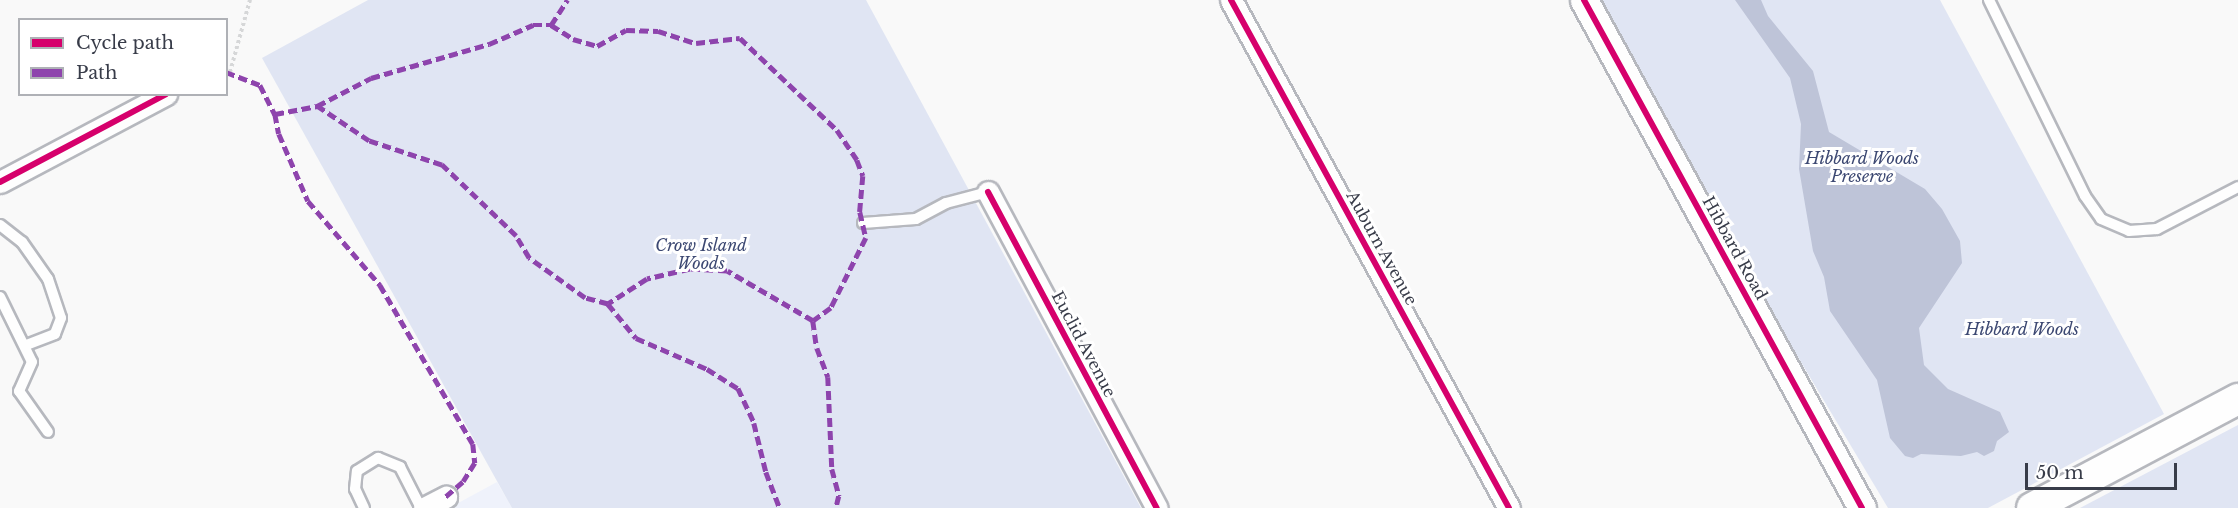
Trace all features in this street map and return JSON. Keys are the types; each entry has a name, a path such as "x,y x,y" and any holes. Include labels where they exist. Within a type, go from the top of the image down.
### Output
{"main road":[{"path":"2032,508 2238,399"}],"street":[{"name":"Auburn Avenue","path":"1231,0 1509,508"},
{"name":"Hibbard Road","path":"1584,0 1862,508"},
{"path":"0,182 162,96"},
{"name":"Euclid Avenue","path":"988,192 1157,508"},
{"path":"422,508 446,497"}],"lane":[{"path":"1989,0 2085,196 2101,219 2129,231 2157,229 2238,188"},
{"path":"863,223 916,219 946,203 988,192"},
{"path":"0,225 22,242 48,279 61,318 55,334 26,345"},
{"path":"0,297 26,345 32,362 19,390 48,432"},
{"path":"364,508 354,489 357,471 378,458 400,467 422,508"}],"path":[{"path":"230,72 250,0"}],"shaded area":[{"path":"497,482 512,508 449,508"}],"green space":[{"name":"Crow Island Woods","path":"368,0 866,0 1141,508 512,508 262,58"},
{"name":"Hibbard Woods","path":"1601,0 1940,0 2164,414 1988,508 1888,508 1789,342"},
{"path":"2238,425 2238,508 2080,508"}],"water":[{"path":"1735,0 1761,0 1768,16 1813,71 1829,132 1925,189 1942,209 1960,241 1962,263 1919,328 1924,365 1948,389 2000,412 2009,432 1997,441 1994,451 1984,456 1977,452 1961,456 1921,454 1913,458 1905,456 1890,438 1877,380 1830,311 1824,277 1813,251 1799,169 1801,124 1790,78"}],"marked path":[{"path":"551,25 567,0"},
{"path":"533,25 551,25 573,39 597,46 626,30 658,31 696,43 740,38 837,130 857,160 863,176 860,212 866,238 831,308 813,321 727,271 690,269 647,279 608,304 585,298 529,258 516,236 442,165 369,141 317,106 371,78 489,44 533,25"},
{"path":"228,73 260,85 275,114 317,106"},
{"path":"275,114 279,134 308,201 380,285 473,444 475,463 463,482 446,497"},
{"path":"608,304 636,338 707,369 738,388 754,423 766,472 780,508"},
{"path":"813,321 817,348 828,377 832,469 839,496 836,508"}],"cycle path":[{"path":"1231,0 1509,508"},
{"path":"1584,0 1862,508"},
{"path":"0,182 162,96"},
{"path":"988,192 1157,508"}],"park label":[{"name":"Hibbard Woods Preserve","path":"1862,167"}]}
